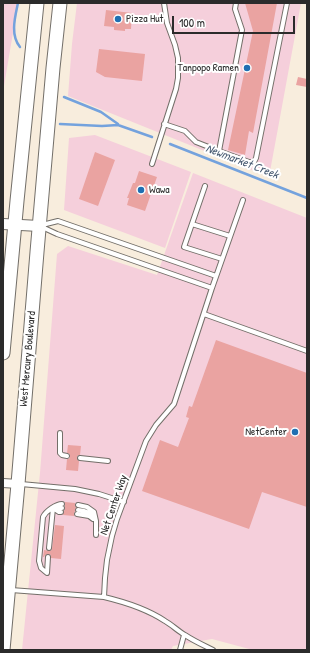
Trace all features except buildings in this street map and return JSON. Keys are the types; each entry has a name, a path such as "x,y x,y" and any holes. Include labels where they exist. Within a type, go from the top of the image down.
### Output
{"highway":[{"path":"3,353 9,224 37,3"},
{"name":"West Mercury Boulevard","path":"3,650 39,226 60,3"}],"street":[{"path":"9,224 39,226"},
{"path":"3,483 18,484"}],"lane":[{"path":"152,164 176,89 179,68 175,45 167,23 164,3"},
{"path":"219,151 242,30 235,9 236,3"},
{"path":"164,124 185,131 196,142 249,162 254,162 288,3"},
{"path":"205,186 184,247 222,258"},
{"name":"Net Center Way","path":"104,597 109,549 117,520 146,441 156,425 174,404 222,258 243,200"},
{"path":"39,226 58,221 216,276"},
{"path":"192,224 230,236"},
{"path":"39,226 57,234 212,288"},
{"path":"204,314 307,351"},
{"path":"60,433 60,453 67,456"},
{"path":"80,458 108,461"},
{"path":"18,484 75,488 124,502"},
{"path":"48,557 47,573 41,568 39,561 43,517 47,511 59,504 62,508 59,512 53,508"},
{"path":"96,521 78,510 87,507 94,512 96,521 96,535"},
{"path":"49,548 53,508"},
{"path":"8,590 104,597 137,607 165,620 184,635 213,650"},
{"path":"180,650 184,635"}],"shaded area":[{"path":"3,3 18,3 3,92"},
{"path":"77,3 301,3 269,177 68,96"},
{"path":"95,135 191,172 165,248 64,210 69,138"},
{"path":"193,173 307,218 307,650 253,650 212,639 173,646 171,650 22,650 40,473 57,254 68,246 157,275"}],"waterway":[{"name":"Newmarket Creek","path":"18,3 14,31 20,47"},
{"name":"Newmarket Creek","path":"64,97 101,112 118,124"},
{"path":"60,124 102,126 118,125 152,137"},
{"name":"Newmarket Creek","path":"170,144 307,198"}],"place":[{"name":"Pizza Hut","path":"118,19"},
{"name":"Tanpopo Ramen","path":"247,68"},
{"name":"Wawa","path":"141,190"},
{"name":"NetCenter","path":"295,432"}]}
